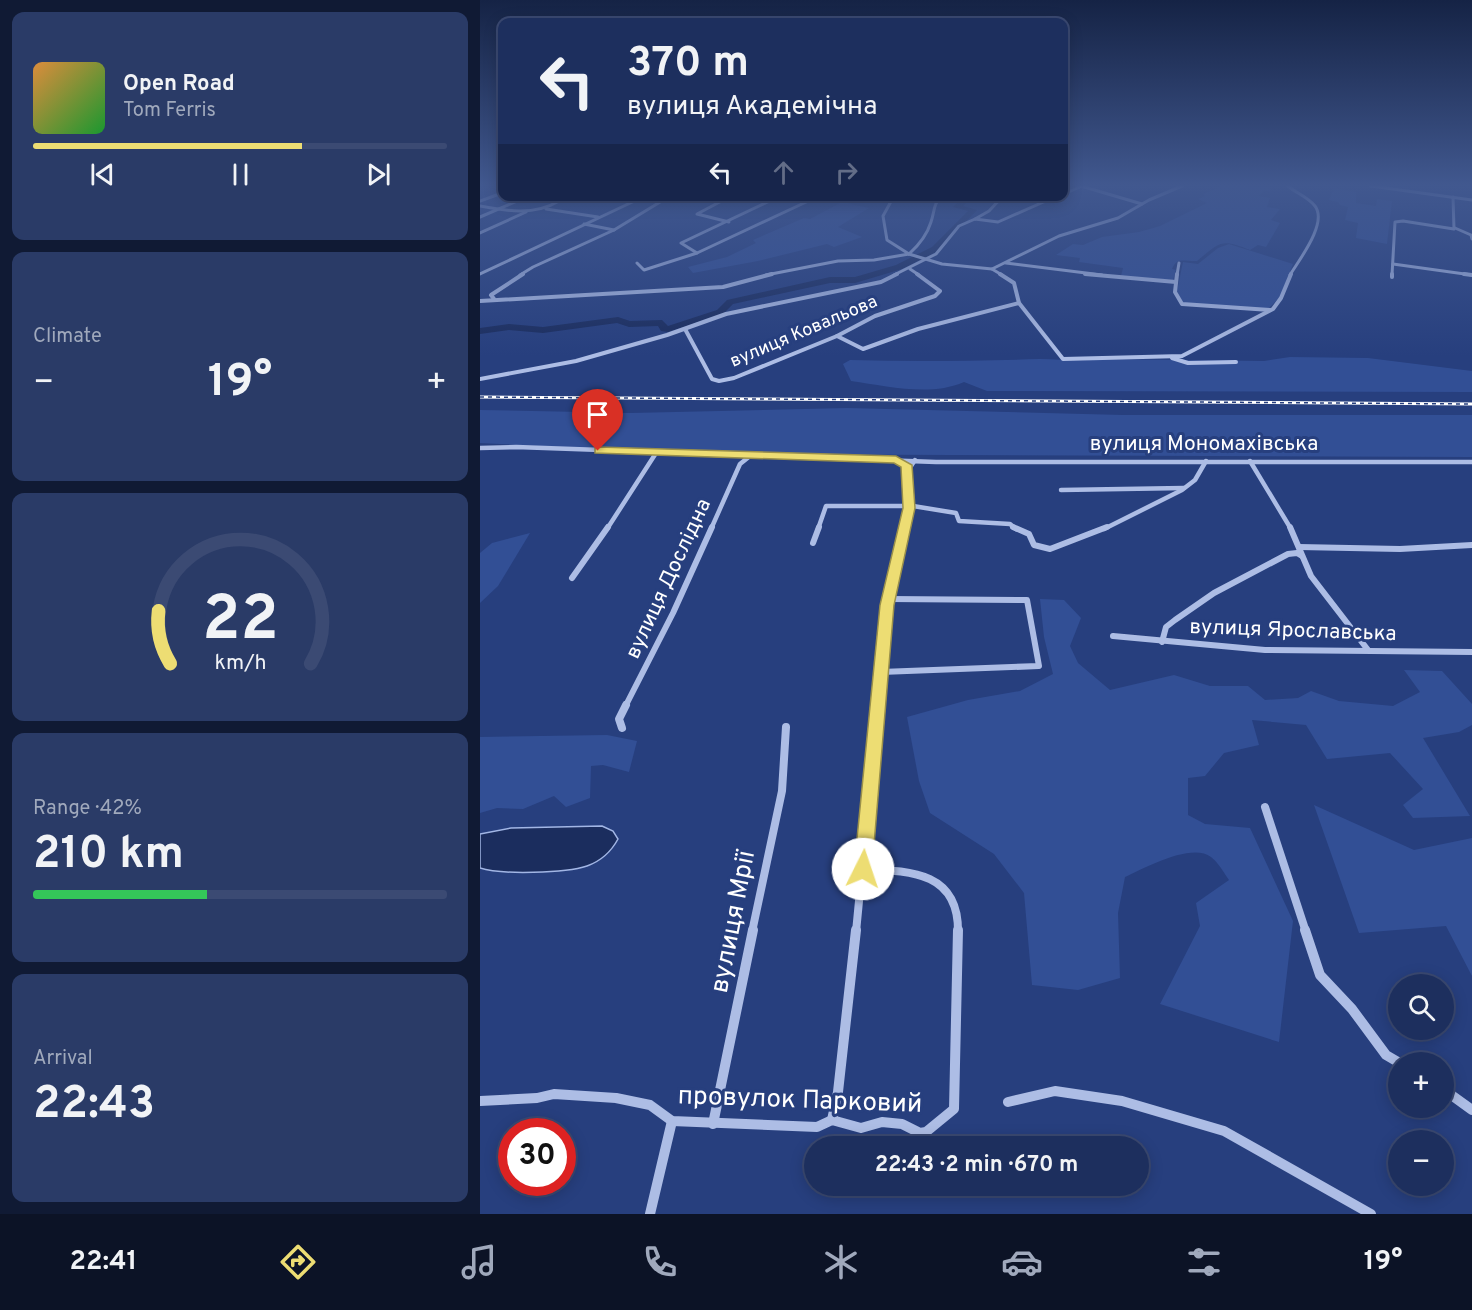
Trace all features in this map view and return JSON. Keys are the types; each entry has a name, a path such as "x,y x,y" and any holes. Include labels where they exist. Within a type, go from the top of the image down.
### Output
{"street":[{"path":"480,274 545,243"},
{"path":"494,299 491,295 533,267 586,243"},
{"path":"682,243 697,253"},
{"path":"637,263 644,270 697,253 719,243"},
{"path":"891,243 909,254 927,260 992,269 1014,283 1019,303 1063,359 1172,358 1188,363 1236,362"},
{"path":"480,301 723,287 779,272 838,261 874,260 909,254 921,243"},
{"name":"вулиця Ковальова","path":"910,269 940,291 935,297 875,316 837,336 734,378 719,381 712,379 685,329 726,314 881,282 927,260 936,254 945,243"},
{"path":"992,269 1043,243"},
{"path":"1172,358 1206,345 1270,310 1282,298 1288,278 1310,243"},
{"path":"1392,243 1392,276"},
{"path":"1006,263 1075,273 1176,282"},
{"path":"1393,264 1472,275"},
{"path":"1178,271 1175,292 1184,305 1270,310"},
{"path":"837,336 863,349 918,329 1019,303"},
{"path":"1254,309 1261,315"},
{"path":"480,379 576,361 685,329"},
{"name":"вулиця Мономахівська","path":"480,448 936,462 1472,462"},
{"path":"572,578 602,537 656,453"},
{"path":"738,455 742,462 751,456"},
{"path":"832,1120 838,1092 863,869 889,600 909,508 909,469 905,463 896,460"},
{"path":"909,469 915,460"},
{"path":"813,543 826,506 909,508 914,506 957,513 959,521 1010,524 1029,534 1034,545 1050,549 1104,529 1185,488 1195,480 1206,461"},
{"path":"1250,461 1299,547 1317,586 1368,650"},
{"name":"вулиця Дослідна","path":"622,728 619,719 673,613 742,462"},
{"path":"1061,490 1185,488"},
{"path":"1299,547 1400,549 1472,545"},
{"path":"1162,642 1166,627 1214,593 1288,554 1297,553 1303,557"},
{"path":"881,672 1039,666 1027,600 889,600"},
{"name":"вулиця Ярославська","path":"1113,636 1265,650 1472,652"},
{"name":"вулиця Мрії","path":"713,1124 728,1064 756,913 785,777 788,751 786,727"},
{"path":"1265,807 1320,975 1353,1009 1388,1056"},
{"name":"провулок Парковий","path":"484,1101 537,1098 554,1094 642,1102 672,1121 817,1127 832,1120 861,1128 882,1122 902,1124 920,1133 926,1132 954,1109 958,921 954,903 940,883 921,874 863,869"},
{"path":"1008,1102 1055,1092 1067,1093 1122,1101 1224,1131 1371,1214"},
{"path":"1454,1097 1472,1110"},
{"path":"650,1214 672,1121"}],"shaded area":[{"path":"756,243 846,243 834,247 827,244 758,261 693,273 688,267 727,257"},
{"path":"1089,243 1269,243 1266,247 1258,245 1250,250 1233,244 1221,244 1197,261 1176,262 1172,269 1176,270 1173,280 1121,276 1123,268 1079,262 1080,258 1056,255 1073,244 1083,245"},
{"path":"1229,244 1293,264 1280,297 1268,309 1183,303 1177,291 1183,262 1198,264 1218,248"},
{"path":"1290,357 1368,358 1472,371 1472,392 987,391 964,382 923,390 851,381 843,364 850,360 1264,361"},
{"path":"847,408 1123,415 1472,415 1472,457 703,454 480,443 480,410 631,413"},
{"path":"530,533 498,586 480,603 480,553 492,543"},
{"path":"1040,599 1064,600 1081,618 1070,646 1078,663 1110,690 1174,675 1210,686 1248,686 1265,700 1298,698 1311,691 1339,701 1393,706 1420,692 1404,670 1442,671 1472,704 1472,725 1459,732 1423,738 1470,816 1413,818 1403,805 1423,789 1390,753 1327,759 1306,725 1252,720 1259,745 1224,753 1205,776 1188,778 1188,815 1205,824 1250,828 1293,921 1279,1042 1160,1004 1200,926 1196,903 1229,880 1211,857 1203,853 1180,854 1125,877 1118,913 1120,978 1078,990 1032,985 1024,893 994,854 930,813 919,781 907,717 968,700 1020,691 1053,674 1044,637"},
{"path":"607,735 637,741 629,772 603,765 591,766 590,798 566,807 554,796 523,809 497,808 480,813 480,737"},
{"path":"1314,805 1414,850 1472,838 1472,976 1446,926 1359,933"},
{"path":"602,826 613,831 618,839 605,856 587,866 534,872 503,872 480,868 480,834 511,828"}],"waterway":[{"path":"480,331 509,327 543,330 618,320 629,324 662,323 664,329 668,329 720,312 730,302 830,280 855,280 899,267 935,249 941,243"}],"railway":[{"path":"480,397 1472,404"}],"route":[{"path":"598,451 896,460 907,465 909,469 909,508 887,605 863,869"}]}
